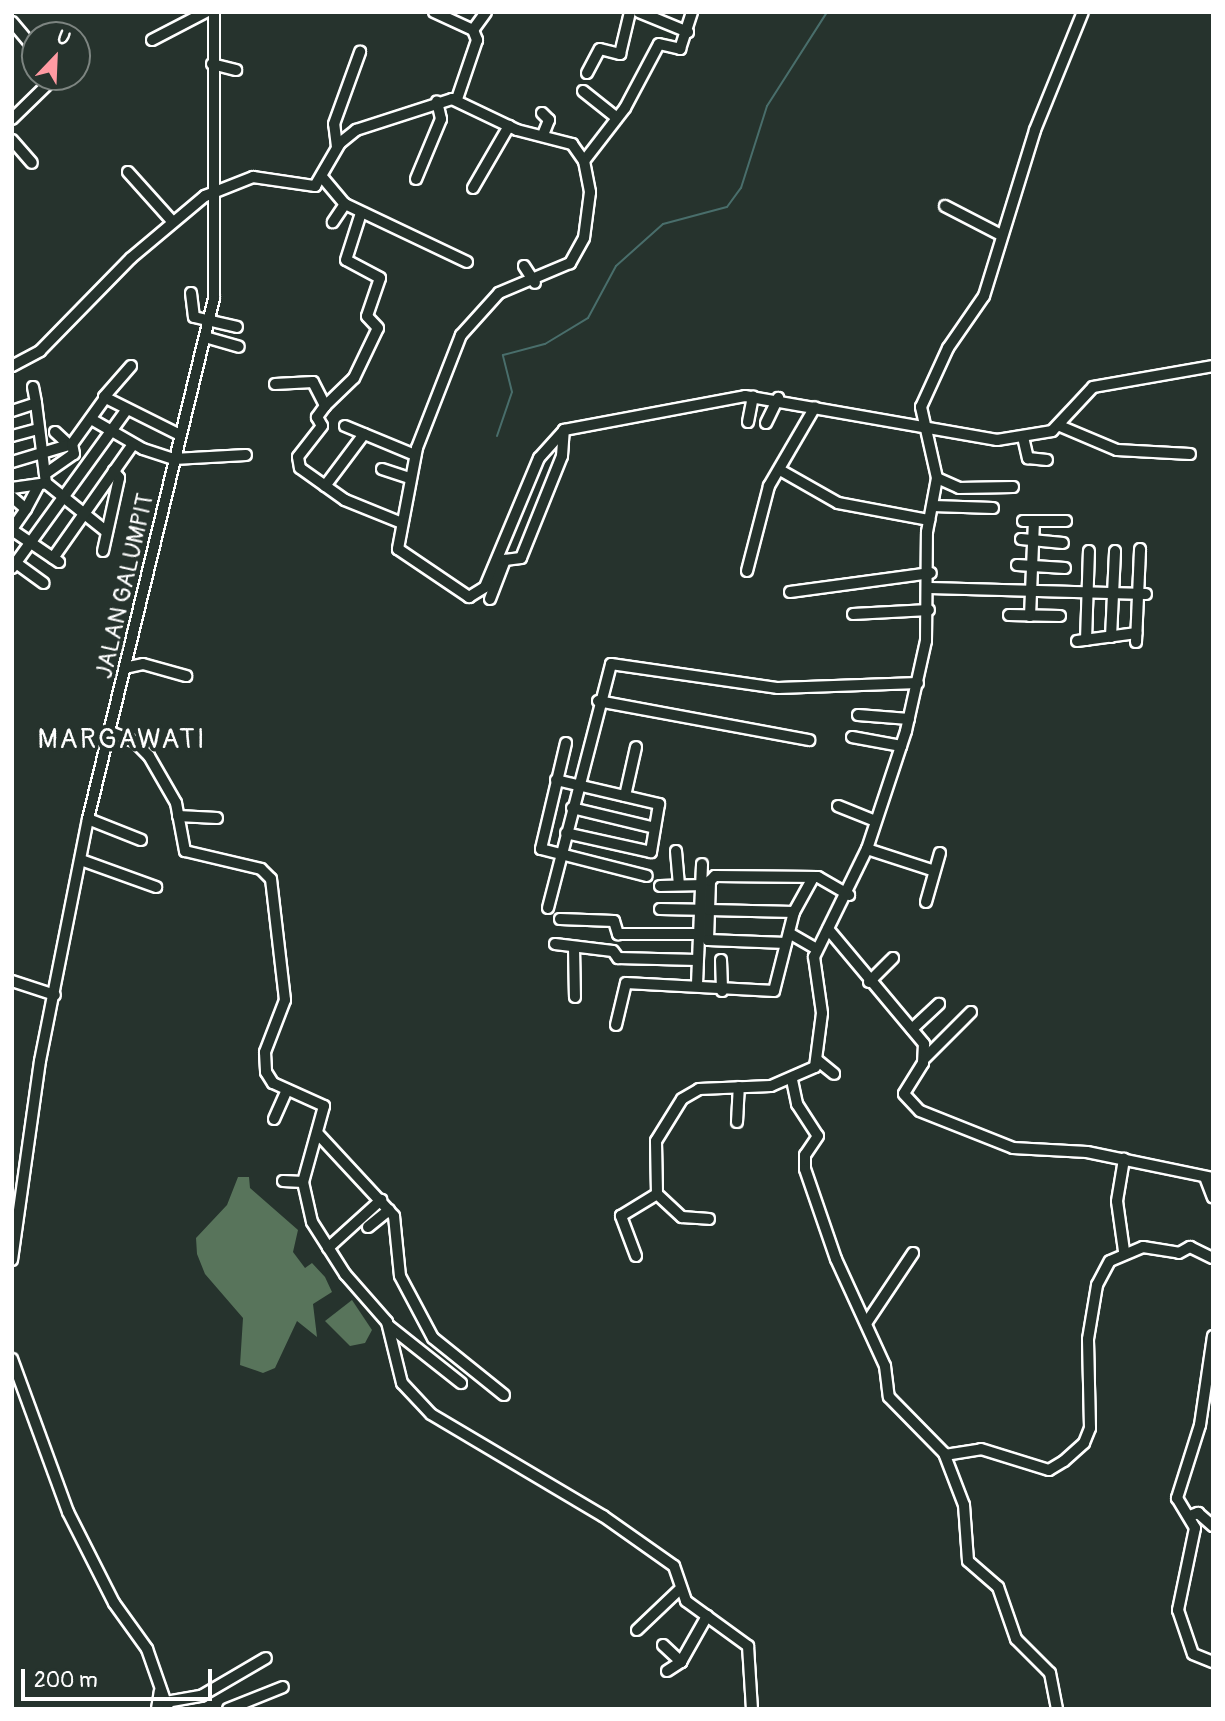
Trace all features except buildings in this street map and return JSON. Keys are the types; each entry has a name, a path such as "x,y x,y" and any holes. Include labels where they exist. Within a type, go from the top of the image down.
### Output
{"street":[{"path":"152,40 206,12"},
{"name":"JALAN GALUMPIT","path":"12,1260 55,995 88,819 128,667 174,459 209,321 216,273 213,196 214,12"},
{"path":"433,12 472,30 477,43 457,99"},
{"path":"472,30 486,12"},
{"path":"587,73 600,49 620,54 630,12"},
{"path":"639,12 688,32"},
{"path":"584,161 617,118 659,44 678,50 688,32 692,12"},
{"path":"709,1219 681,1217 657,1195 655,1146 676,1106 694,1090 792,1080 814,1069 822,1013 817,949 849,895 867,849 901,746 918,683 929,610 929,520 937,478 926,434 925,397 948,348 984,296 1035,130 1083,12"},
{"path":"12,366 40,351 172,221 213,196 253,177 303,188 326,179 337,147 334,124 360,52"},
{"path":"212,64 236,70"},
{"path":"12,119 41,91"},
{"path":"583,91 617,118"},
{"path":"337,147 364,125 457,99 508,129 543,135 572,144 584,161 590,200 582,245 570,263 499,293 461,335 412,454 406,477 399,550 466,593 485,587 538,458 564,434 752,400 814,408 926,434 985,440 1024,439 1060,426 1093,387 1213,366"},
{"path":"416,179 439,103"},
{"path":"542,113 549,120 543,135"},
{"path":"473,188 508,129"},
{"path":"12,140 32,163"},
{"path":"128,172 172,221"},
{"path":"326,179 345,204 467,262"},
{"path":"333,222 345,204"},
{"path":"945,206 1001,235"},
{"path":"361,213 346,260 380,278 367,319 378,329 354,378 325,405 317,417 321,426 296,462 325,486 400,522"},
{"path":"524,266 534,280"},
{"path":"191,293 188,311 209,321 237,327"},
{"path":"205,337 239,347"},
{"path":"12,462 43,456 70,444 131,366"},
{"path":"275,384 313,382 325,405"},
{"path":"33,387 43,456 43,481 62,501 107,532"},
{"path":"105,398 180,435"},
{"path":"748,422 752,400"},
{"path":"766,423 776,402"},
{"path":"12,411 36,403"},
{"path":"747,571 767,492 814,408"},
{"path":"44,583 14,565 127,409"},
{"path":"92,419 133,444 174,459 246,455"},
{"path":"345,426 412,454"},
{"path":"1060,426 1117,450 1190,454"},
{"path":"12,436 38,429"},
{"path":"55,432 70,444 74,454 43,481 12,529 56,560 83,515 133,444"},
{"path":"490,599 505,560 521,558 564,434"},
{"path":"325,486 364,435"},
{"path":"1024,439 1028,458 1047,460"},
{"path":"382,469 406,477"},
{"path":"780,470 838,503 929,520"},
{"path":"103,551 119,478 114,471"},
{"path":"937,478 959,488 1013,487"},
{"path":"12,488 43,481"},
{"path":"12,497 26,509"},
{"path":"933,506 992,508"},
{"path":"1030,616 1032,566 1027,540 1028,521 1066,521"},
{"path":"1027,540 1063,542"},
{"path":"1090,551 1081,640 1136,638 1142,594 1140,549"},
{"path":"1111,637 1115,551"},
{"path":"1017,565 1065,568"},
{"path":"790,592 931,573"},
{"path":"930,587 1142,594"},
{"path":"853,614 929,610"},
{"path":"1009,615 1060,616"},
{"path":"548,908 598,701 612,663 778,688 918,683"},
{"path":"128,667 143,664 186,676"},
{"path":"598,701 809,740"},
{"path":"858,715 909,719"},
{"path":"110,732 143,747 178,817 185,851 261,869 274,885 285,1000 264,1064 270,1080 324,1106 303,1182 313,1222 328,1248 389,1326 461,1383"},
{"path":"852,737 901,746"},
{"path":"566,743 540,845 561,856 648,876"},
{"path":"625,796 636,747"},
{"path":"556,780 659,804 650,852 566,833"},
{"path":"838,806 875,821"},
{"path":"572,808 656,828"},
{"path":"178,817 217,818"},
{"path":"88,819 141,840"},
{"path":"867,849 932,870"},
{"path":"676,852 678,885"},
{"path":"926,902 932,870 940,853"},
{"path":"81,860 156,887"},
{"path":"702,864 708,940 788,938 817,949"},
{"path":"697,984 698,934 714,876 813,878 849,895"},
{"path":"616,1026 626,983 697,984 722,991 774,991 794,912 813,878"},
{"path":"660,886 704,885"},
{"path":"660,909 794,912"},
{"path":"560,919 614,921 618,934 698,934"},
{"path":"828,929 869,982 924,1044 925,1058"},
{"path":"555,944 612,951 618,958 697,960"},
{"path":"574,947 575,997"},
{"path":"869,982 893,958"},
{"path":"721,960 722,991"},
{"path":"12,981 55,995"},
{"path":"912,1029 939,1004"},
{"path":"971,1012 925,1058 904,1097 937,1121 1013,1148 1124,1159 1209,1177 1213,1198"},
{"path":"817,1060 834,1073"},
{"path":"792,1080 797,1104 818,1136 805,1154 805,1169 836,1259 867,1322 892,1403 933,1437 945,1455 964,1505 968,1560 998,1587 1016,1639 1050,1673 1057,1709"},
{"path":"737,1122 739,1087"},
{"path":"274,1119 287,1090"},
{"path":"318,1134 390,1210 397,1223 400,1275 418,1317 438,1343 504,1395"},
{"path":"1124,1159 1118,1201 1124,1251"},
{"path":"284,1181 303,1182"},
{"path":"636,1256 622,1229 623,1210 657,1195"},
{"path":"328,1248 380,1200"},
{"path":"368,1227 390,1210"},
{"path":"945,1455 981,1449 1049,1470 1083,1445 1090,1428 1088,1339 1097,1285 1124,1251 1143,1247 1179,1254 1190,1247 1213,1258"},
{"path":"867,1322 914,1252"},
{"path":"389,1326 398,1377 421,1405 603,1516 678,1570 679,1590 707,1616 748,1646 752,1709"},
{"path":"1212,1660 1193,1654 1178,1610 1195,1528 1178,1496 1200,1424 1213,1336"},
{"path":"12,1359 38,1445 75,1528 114,1602 147,1649 167,1705 201,1696 266,1658"},
{"path":"1190,1516 1199,1513 1213,1526"},
{"path":"637,1630 679,1590"},
{"path":"667,1671 681,1662 707,1616"},
{"path":"663,1645 681,1662"},
{"path":"157,1709 161,1687"},
{"path":"228,1709 284,1687"}],"green space":[{"path":"238,1177 249,1177 250,1188 298,1230 293,1252 305,1268 312,1263 325,1277 332,1292 313,1304 317,1337 297,1321 275,1368 263,1373 240,1365 243,1318 205,1274 197,1254 196,1238 227,1205"},
{"path":"352,1300 372,1330 365,1343 350,1346 325,1321"}],"waterway":[{"path":"497,436 512,392 503,355 545,344 588,318 616,266 663,224 727,207 741,188 767,106 827,12"}],"district":[{"name":"MARGAWATI","path":"122,740"}]}
